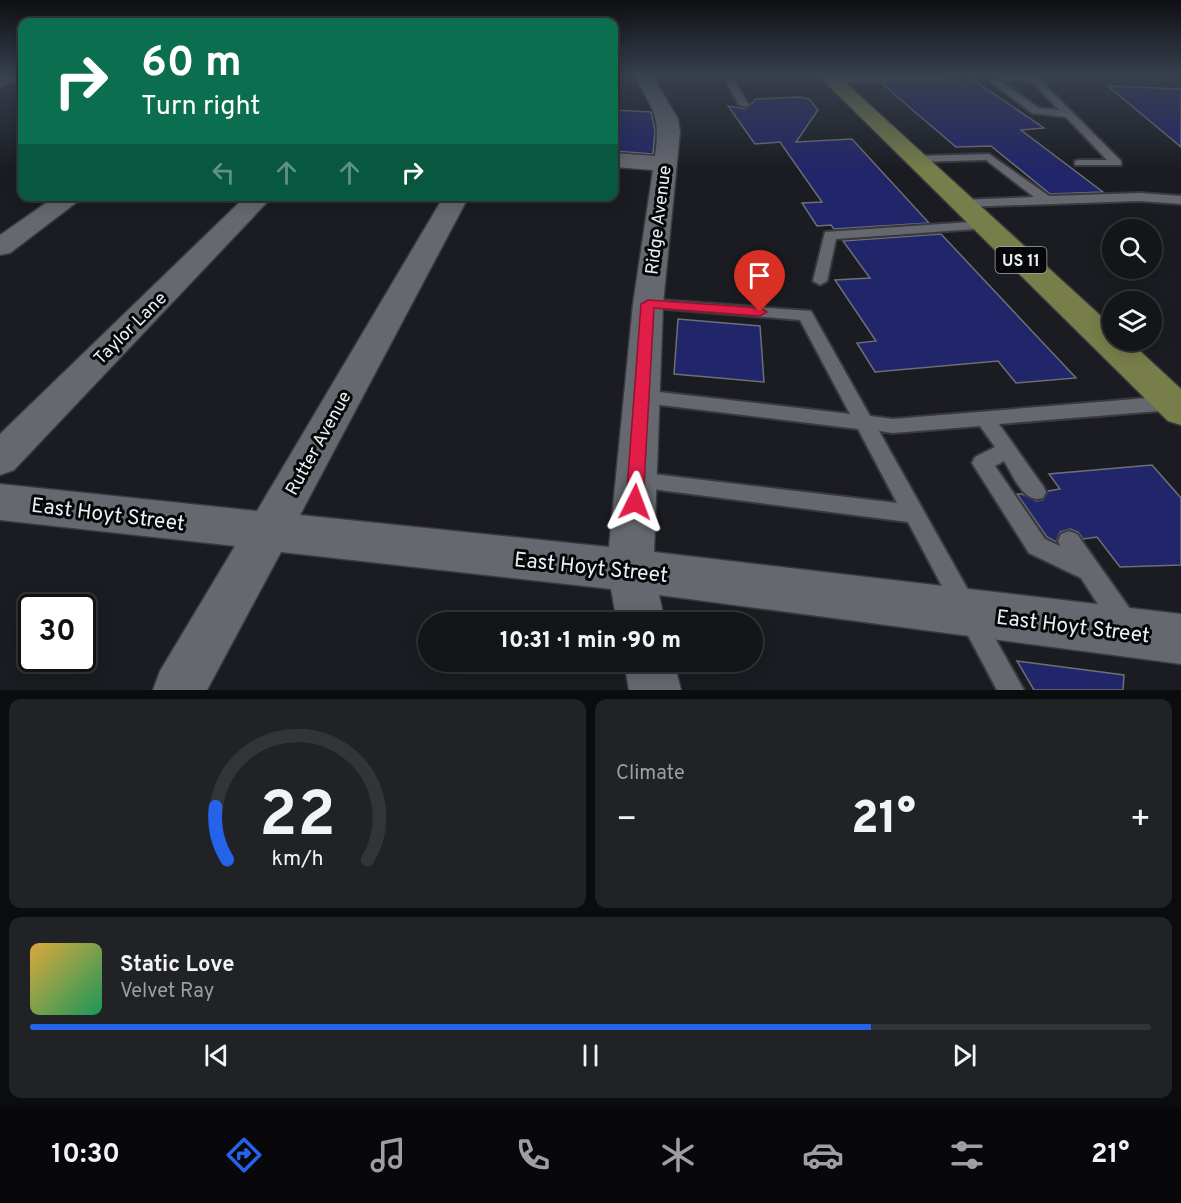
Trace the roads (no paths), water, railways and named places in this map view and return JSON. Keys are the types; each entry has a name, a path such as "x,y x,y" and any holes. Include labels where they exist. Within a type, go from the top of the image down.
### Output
{"main road":[{"name":"US 11","path":"861,107 1177,407"}],"street":[{"name":"Ridge Avenue","path":"639,612 630,570 648,304 665,164 668,119 661,107"},
{"path":"618,160 665,164"},
{"path":"0,247 66,201"},
{"name":"Taylor Lane","path":"0,459 256,201"},
{"name":"Rutter Avenue","path":"179,690 455,201"},
{"name":"East Hoyt Street","path":"0,502 268,533 630,570 1181,639"},
{"path":"651,672 655,690"}],"lane":[{"path":"746,107 748,111"},
{"path":"1031,107 1036,111 1069,114"},
{"path":"1062,107 1117,163 1079,163"},
{"path":"916,159 989,157 1046,200"},
{"path":"962,203 1140,198 1181,200"},
{"path":"820,281 830,235 985,225"},
{"path":"648,304 805,315 1011,690"},
{"path":"642,397 894,426 985,418 1177,407"},
{"path":"985,418 1036,492"},
{"path":"1007,450 982,463 1037,546 1090,571"},
{"path":"636,480 914,514"},
{"path":"1070,541 1131,633"}]}
